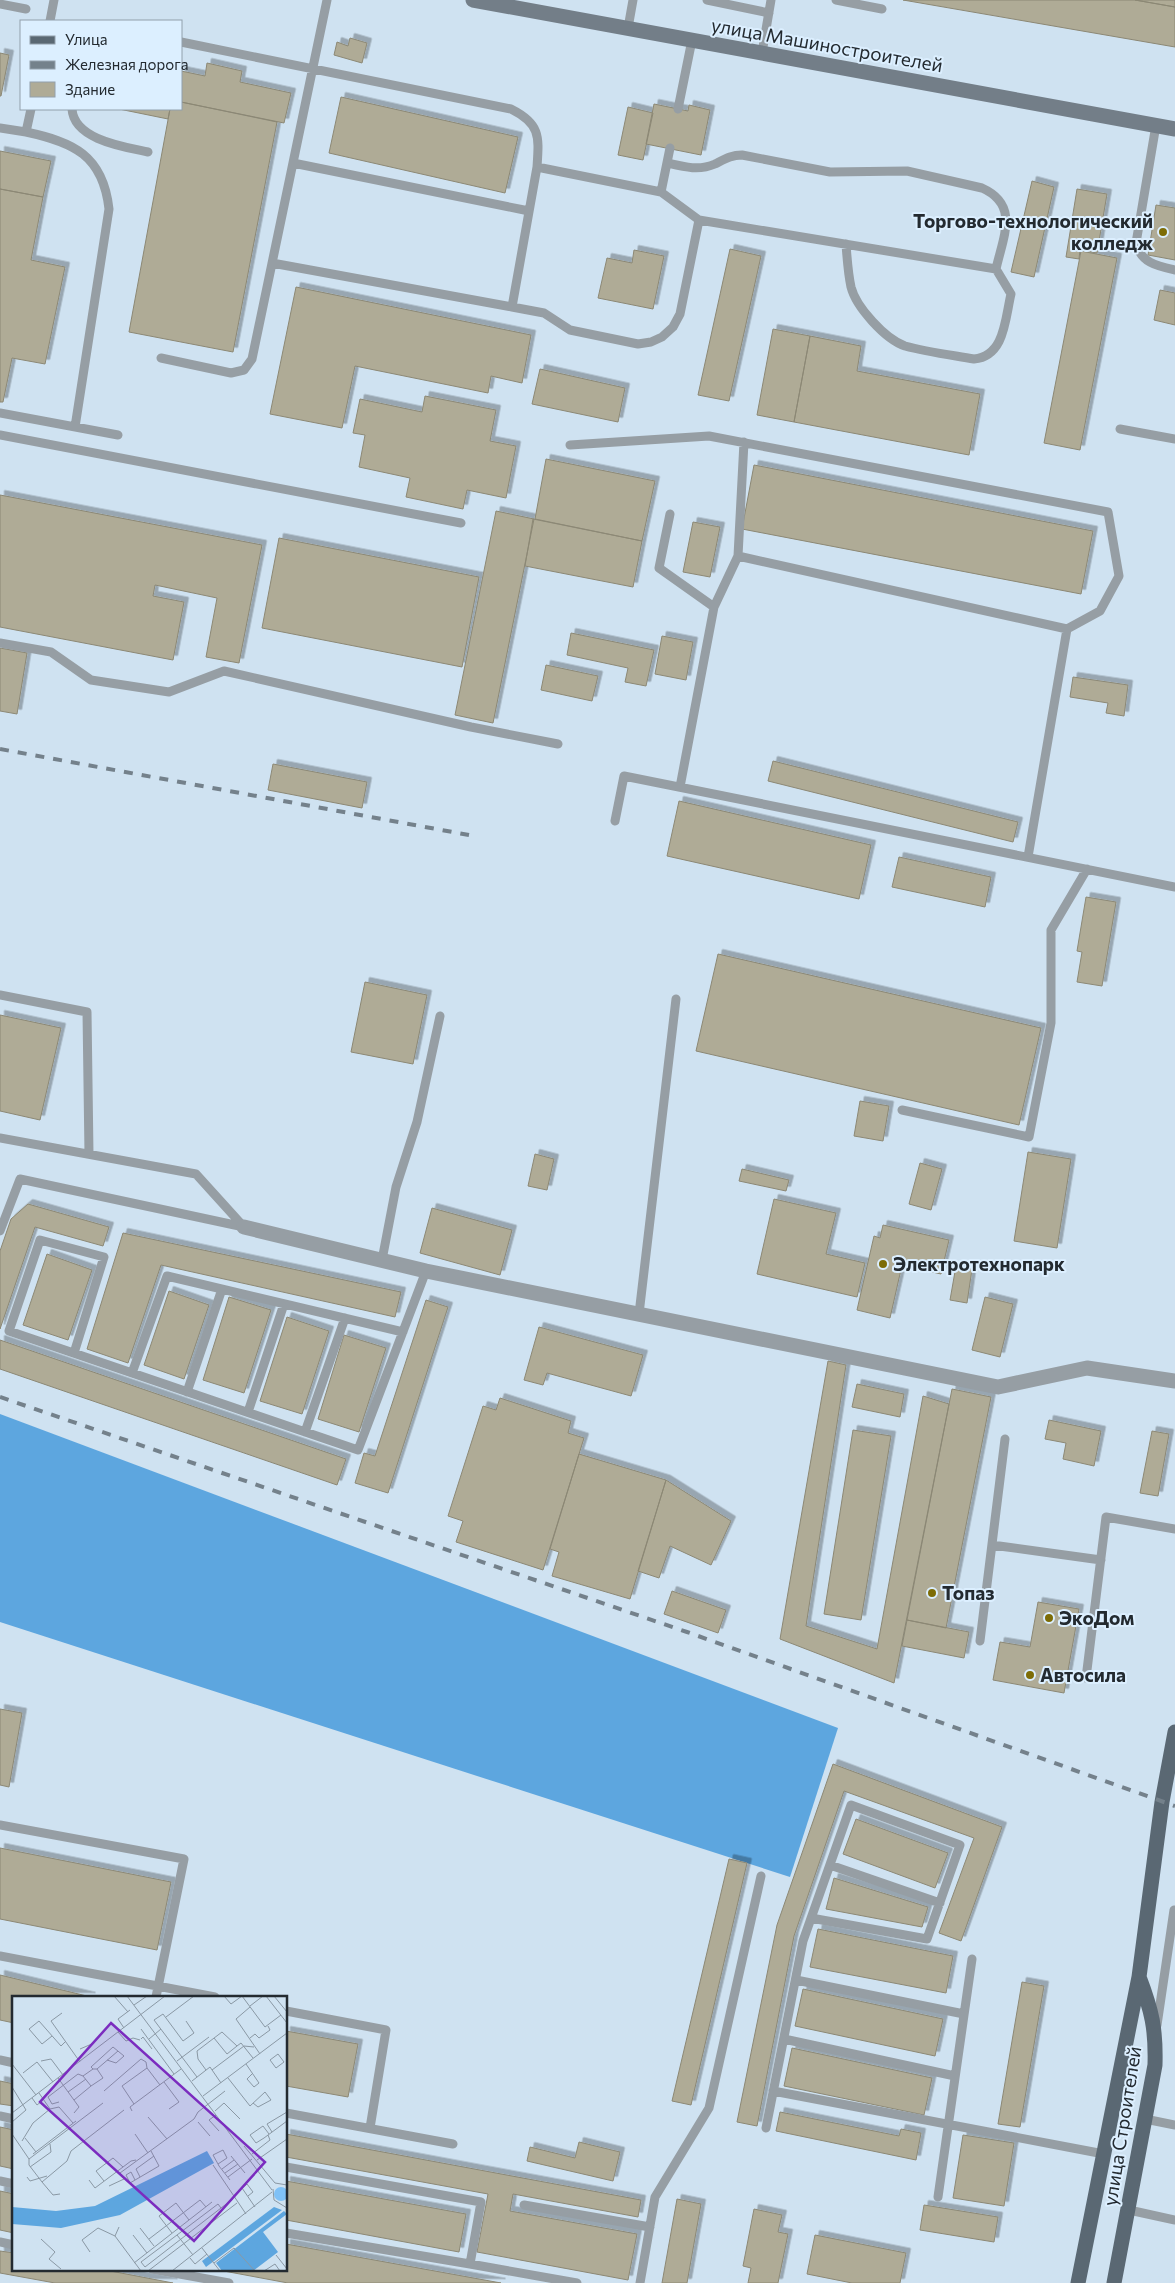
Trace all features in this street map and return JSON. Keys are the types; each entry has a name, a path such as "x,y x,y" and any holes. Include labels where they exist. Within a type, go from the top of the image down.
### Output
{"main road":[{"name":"улица Машиностроителей","path":"473,0 1175,129"},
{"name":"улица Строителей","path":"1078,2283 1139,1977 1162,1802 1175,1732"},
{"name":"улица Строителей","path":"1114,2283 1155,2065 1156,2033 1150,2006 1139,1977"}],"street":[{"path":"244,1227 426,1271 998,1387 1087,1368 1175,1380"}],"lane":[{"path":"50,20 54,0"},
{"path":"161,358 231,373 244,370 252,359 327,0"},
{"path":"628,28 633,0"},
{"path":"706,0 769,12"},
{"path":"762,53 771,0"},
{"path":"836,0 882,9"},
{"path":"0,4 26,9"},
{"path":"678,109 692,40"},
{"path":"182,42 313,67 511,109 527,120 539,138 537,167 512,307"},
{"path":"26,132 31,110"},
{"path":"72,110 78,122 94,137 112,144 148,152"},
{"path":"1156,125 1136,243 1142,255 1154,266 1175,270"},
{"path":"0,128 58,139 87,157 103,181 108,195 110,209 75,427"},
{"path":"661,192 670,148"},
{"path":"667,163 691,168 704,167 727,157 742,155 830,172 907,171 982,188 1000,200 1007,218 996,269 1011,294 1000,343 989,355 974,359 903,345 874,324 861,308 851,289 846,244"},
{"path":"293,164 530,211"},
{"path":"537,167 661,192 699,220 996,269"},
{"path":"272,263 544,313 570,330 638,344 651,342 662,337 680,314 699,220"},
{"path":"0,413 118,435"},
{"path":"1120,429 1175,439"},
{"path":"0,436 461,523"},
{"path":"570,445 708,436 1108,512 1119,576 1100,612 1067,629 738,556"},
{"path":"680,787 714,607 738,556 744,442"},
{"path":"670,514 658,568 714,607"},
{"path":"1028,857 1067,629"},
{"path":"0,644 51,652 91,680 169,692 224,671 471,727 558,744"},
{"path":"615,821 624,776 1175,887"},
{"path":"902,1110 1029,1137 1051,1023 1051,930 1087,869"},
{"path":"0,995 87,1012 89,1154"},
{"path":"639,1314 676,999"},
{"path":"382,1260 396,1187 417,1122 440,1016"},
{"path":"0,1138 196,1174 244,1227"},
{"path":"0,1231 20,1179 244,1227"},
{"path":"74,1353 104,1257 40,1240 9,1330 74,1353 132,1372 187,1392 358,1450 426,1271"},
{"path":"132,1372 167,1276 403,1332"},
{"path":"187,1392 222,1289"},
{"path":"248,1412 284,1304"},
{"path":"305,1432 345,1318"},
{"path":"980,1641 1005,1438"},
{"path":"1086,1678 1106,1517 1175,1529"},
{"path":"992,1545 1101,1560"},
{"path":"766,2128 804,1941 811,1918 851,1805 960,1845 927,1939 811,1918"},
{"path":"0,1824 184,1859 156,1996"},
{"path":"830,1865 940,1903"},
{"path":"640,2283 655,2197 709,2108 760,1876"},
{"path":"1156,2033 1174,1910"},
{"path":"0,1956 209,1996"},
{"path":"938,2197 972,1959"},
{"path":"796,1980 964,2014"},
{"path":"288,2010 386,2030 370,2128"},
{"path":"784,2039 955,2076"},
{"path":"774,2091 1104,2154"},
{"path":"288,2113 454,2144"},
{"path":"1145,2119 1175,2125"},
{"path":"288,2167 481,2202 470,2264"},
{"path":"524,2205 650,2226"},
{"path":"1129,2210 1175,2220"},
{"path":"288,2233 577,2283"},
{"path":"158,2270 229,2283"}],"shaded area":[{"path":"0,1414 838,1728 790,1877 0,1622"}],"building":[{"path":"903,0 1135,0 1175,7 1175,47"},
{"path":"1135,0 1175,0 1175,7"},
{"path":"350,38 367,43 362,63 334,55 337,42 348,46"},
{"path":"0,53 9,55 1,96 0,96"},
{"path":"207,63 242,71 240,82 291,93 284,123 182,102 182,71 205,76"},
{"path":"341,97 518,137 505,193 329,153"},
{"path":"182,102 277,122 233,352 129,332 170,110 182,110"},
{"path":"654,104 688,111 689,105 710,110 701,155 646,144"},
{"path":"628,107 653,113 643,160 618,155"},
{"path":"124,110 170,110 168,119"},
{"path":"0,151 51,161 43,197 0,189"},
{"path":"1032,181 1054,187 1034,277 1011,272"},
{"path":"0,189 43,197 31,260 65,267 45,364 12,358 3,402 0,402"},
{"path":"1077,189 1107,194 1097,253 1080,250 1079,259 1066,257"},
{"name":"Торгово-технологический колледж","path":"1156,205 1175,208 1175,260 1148,255"},
{"path":"730,249 761,256 729,401 698,395"},
{"path":"634,250 664,256 653,309 598,298 607,258 632,263"},
{"path":"1081,251 1117,258 1080,450 1044,443"},
{"path":"296,287 531,335 522,383 491,376 488,393 355,366 342,428 270,414"},
{"path":"1160,290 1175,293 1175,325 1154,320"},
{"path":"773,329 810,336 794,422 757,415"},
{"path":"810,336 861,346 857,371 980,394 969,455 794,422"},
{"path":"540,369 625,388 618,422 532,404"},
{"path":"425,396 496,410 490,441 516,446 506,498 467,490 463,509 406,497 410,478 359,467 365,435 353,433 360,399 422,412"},
{"path":"546,459 655,481 642,541 535,519"},
{"path":"754,465 1093,531 1081,594 742,529"},
{"path":"0,495 262,545 239,663 206,657 217,598 155,585 153,596 184,602 173,660 0,627"},
{"path":"496,511 534,519 493,723 455,715"},
{"path":"533,519 642,541 633,587 525,566"},
{"path":"693,522 720,527 710,577 683,572"},
{"path":"279,538 479,577 462,667 262,628"},
{"path":"571,633 654,650 646,686 625,682 628,668 567,655"},
{"path":"662,636 693,642 686,680 655,674"},
{"path":"0,648 27,653 17,714 0,711"},
{"path":"546,665 598,676 592,701 541,690"},
{"path":"1073,677 1128,685 1124,716 1106,713 1108,703 1070,697"},
{"path":"773,761 1018,822 1013,842 768,781"},
{"path":"273,764 367,782 362,808 268,790"},
{"path":"679,801 871,845 859,899 667,856"},
{"path":"899,857 991,877 985,907 892,887"},
{"path":"1086,897 1116,902 1102,986 1077,982 1082,952 1077,951"},
{"path":"718,954 1041,1028 1019,1125 696,1051"},
{"path":"365,982 427,995 413,1064 351,1052"},
{"path":"0,1015 61,1028 40,1120 0,1111"},
{"path":"860,1101 889,1106 883,1141 854,1136"},
{"path":"1028,1152 1071,1159 1057,1248 1014,1241"},
{"path":"535,1154 554,1159 547,1190 528,1186"},
{"path":"920,1163 942,1169 931,1210 909,1204"},
{"path":"742,1169 789,1180 786,1191 739,1181"},
{"path":"774,1199 836,1213 826,1254 865,1263 857,1297 757,1274"},
{"path":"28,1204 109,1227 103,1246 35,1227 0,1329 0,1251 11,1219"},
{"path":"432,1208 512,1230 500,1275 420,1253"},
{"path":"883,1225 949,1240 941,1274 902,1265 890,1318 857,1310 874,1236 880,1238"},
{"path":"123,1233 401,1292 395,1317 161,1265 128,1363 87,1349"},
{"path":"47,1254 92,1270 68,1340 23,1325"},
{"path":"956,1266 972,1269 967,1303 950,1300"},
{"path":"169,1291 209,1305 184,1379 144,1365"},
{"path":"229,1297 271,1310 244,1393 203,1380"},
{"path":"985,1297 1013,1304 1000,1357 972,1350"},
{"path":"426,1300 448,1307 388,1493 355,1483 364,1453 375,1456"},
{"path":"287,1317 329,1331 302,1414 260,1401"},
{"path":"539,1327 643,1355 631,1396 547,1373 543,1385 524,1380"},
{"path":"344,1335 386,1348 359,1432 318,1419"},
{"path":"0,1340 346,1459 337,1485 0,1369"},
{"path":"828,1361 846,1365 806,1626 877,1649 923,1396 949,1404 894,1683 780,1639"},
{"path":"857,1384 904,1394 900,1417 852,1407"},
{"path":"952,1389 991,1397 946,1628 907,1620"},
{"path":"500,1398 571,1421 568,1433 584,1438 543,1570 456,1542 463,1521 448,1516 483,1406 496,1410"},
{"path":"1049,1420 1101,1431 1094,1466 1063,1459 1066,1443 1045,1439"},
{"path":"853,1430 891,1436 861,1620 824,1614"},
{"path":"1152,1431 1169,1434 1158,1496 1140,1493"},
{"path":"579,1454 666,1480 630,1599 552,1576 559,1552 550,1549"},
{"path":"666,1480 731,1521 711,1565 670,1546 659,1578 638,1571"},
{"path":"672,1591 726,1610 718,1633 664,1614"},
{"path":"1038,1602 1079,1609 1064,1693 993,1680 1000,1642 1030,1647"},
{"path":"907,1620 969,1632 964,1658 902,1646"},
{"path":"0,1709 22,1713 9,1787 0,1785"},
{"path":"833,1764 1002,1827 961,1941 939,1933 974,1838 844,1791 794,1936 757,2126 737,2122 777,1925"},
{"path":"856,1819 948,1853 935,1888 843,1854"},
{"path":"0,1848 171,1882 157,1950 0,1919"},
{"path":"729,1859 747,1863 691,2105 672,2101"},
{"path":"834,1878 928,1907 922,1927 826,1909"},
{"path":"818,1929 953,1956 946,1993 810,1967"},
{"path":"0,1975 87,1996 12,1996 12,2023 0,2020"},
{"path":"1022,1982 1044,1986 1020,2127 998,2124"},
{"path":"803,1989 943,2019 935,2056 795,2026"},
{"path":"288,2031 358,2044 348,2097 288,2086"},
{"path":"792,2048 932,2078 924,2115 784,2086"},
{"path":"0,2081 12,2084 12,2106 0,2104"},
{"path":"780,2112 899,2136 901,2129 921,2133 916,2160 776,2131"},
{"path":"0,2127 12,2130 12,2169 0,2166"},
{"path":"288,2134 641,2200 638,2217 513,2194 510,2211 637,2234 628,2280 477,2252 488,2194 288,2157"},
{"path":"963,2135 1014,2143 1004,2206 953,2198"},
{"path":"579,2142 620,2152 613,2181 527,2161 530,2147 575,2158"},
{"path":"288,2181 466,2214 459,2252 288,2220"},
{"path":"0,2191 12,2194 12,2233 0,2230"},
{"path":"677,2199 701,2204 687,2283 662,2283"},
{"path":"924,2205 998,2217 994,2242 920,2230"},
{"path":"754,2209 782,2215 778,2232 788,2234 778,2283 748,2283 751,2268 743,2266"},
{"path":"815,2235 906,2253 900,2283 852,2283 807,2274"},
{"path":"288,2244 501,2283 288,2283 218,2270 288,2270"},
{"path":"0,2251 12,2253 12,2270 105,2270 173,2283 55,2283 0,2273"}],"railway":[{"path":"0,749 469,835"},
{"path":"0,1397 687,1632 1175,1806"}],"place":[{"name":"Торгово-технологический колледж","path":"1163,232"},
{"name":"Электротехнопарк","path":"883,1264"},
{"name":"Топаз","path":"932,1593"},
{"name":"ЭкоДом","path":"1049,1618"},
{"name":"Автосила","path":"1030,1675"}]}
